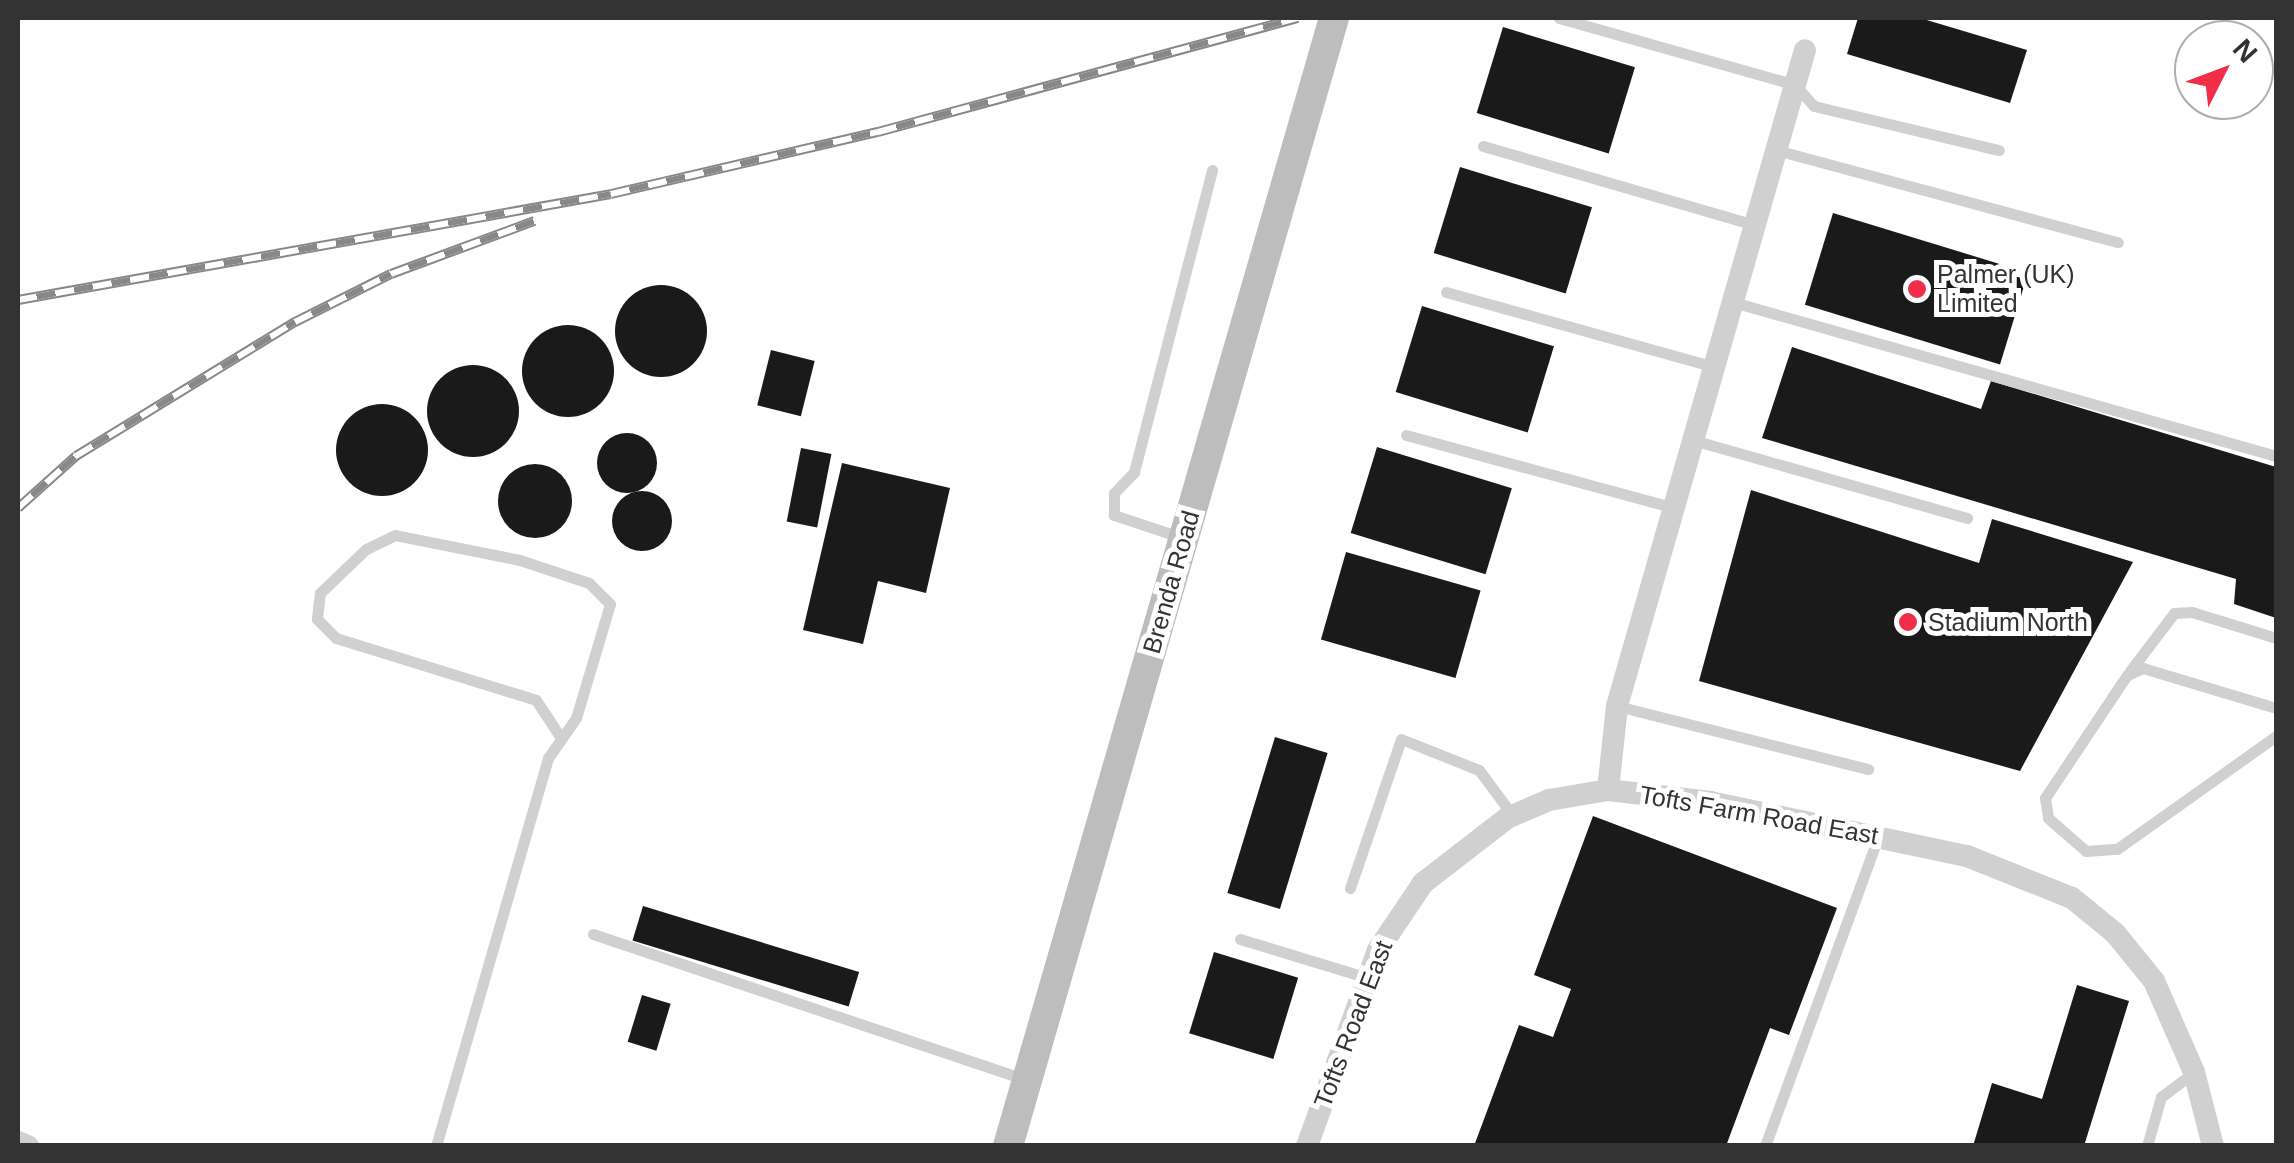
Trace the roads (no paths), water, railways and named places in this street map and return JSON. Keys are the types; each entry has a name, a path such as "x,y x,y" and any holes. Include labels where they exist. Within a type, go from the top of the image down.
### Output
{"main road":[{"name":"Brenda Road","path":"1008,1146 1334,18"}],"street":[{"name":"Tofts Farm Road East","path":"1805,50 1616,706 1608,790 1694,799 1967,856 2072,898 2115,934 2154,981 2194,1072 2213,1146"},
{"name":"Tofts Road East","path":"1306,1146 1368,978 1398,916 1423,883 1512,816 1548,800 1608,790"},
{"path":"18,1142 28,1146"}],"lane":[{"path":"1559,18 1795,85 1814,106 1998,150"},
{"path":"1483,146 1755,224"},
{"path":"1776,150 2118,242"},
{"path":"1184,539 1114,515 1114,492 1134,472 1212,170"},
{"path":"1446,292 1714,367"},
{"path":"1733,302 2276,456"},
{"path":"1406,435 1674,508"},
{"path":"1693,440 1967,518"},
{"path":"436,1146 548,758 562,738 576,718 610,604 589,583 520,560 395,535 366,549 320,593 316,619 336,638 536,700 562,738"},
{"path":"2276,638 2192,612 2174,613 2127,675 2045,798 2048,818 2086,851 2100,855 2117,849 2276,736"},
{"path":"2127,675 2143,668 2276,708"},
{"path":"1616,706 1868,769"},
{"path":"1350,888 1401,739 1479,770 1512,816"},
{"path":"1765,1146 1878,837"},
{"path":"593,934 1027,1080"},
{"path":"1240,938 1368,978"},
{"path":"2147,1146 2160,1097 2194,1072"}],"railway":[{"path":"18,300 611,194 878,132 1298,18"},
{"path":"18,508 76,456 295,322 391,274 534,221"}],"place":[{"name":"Palmer (UK) Limited","path":"1917,289"},
{"name":"Stadium North","path":"1908,622"}]}
